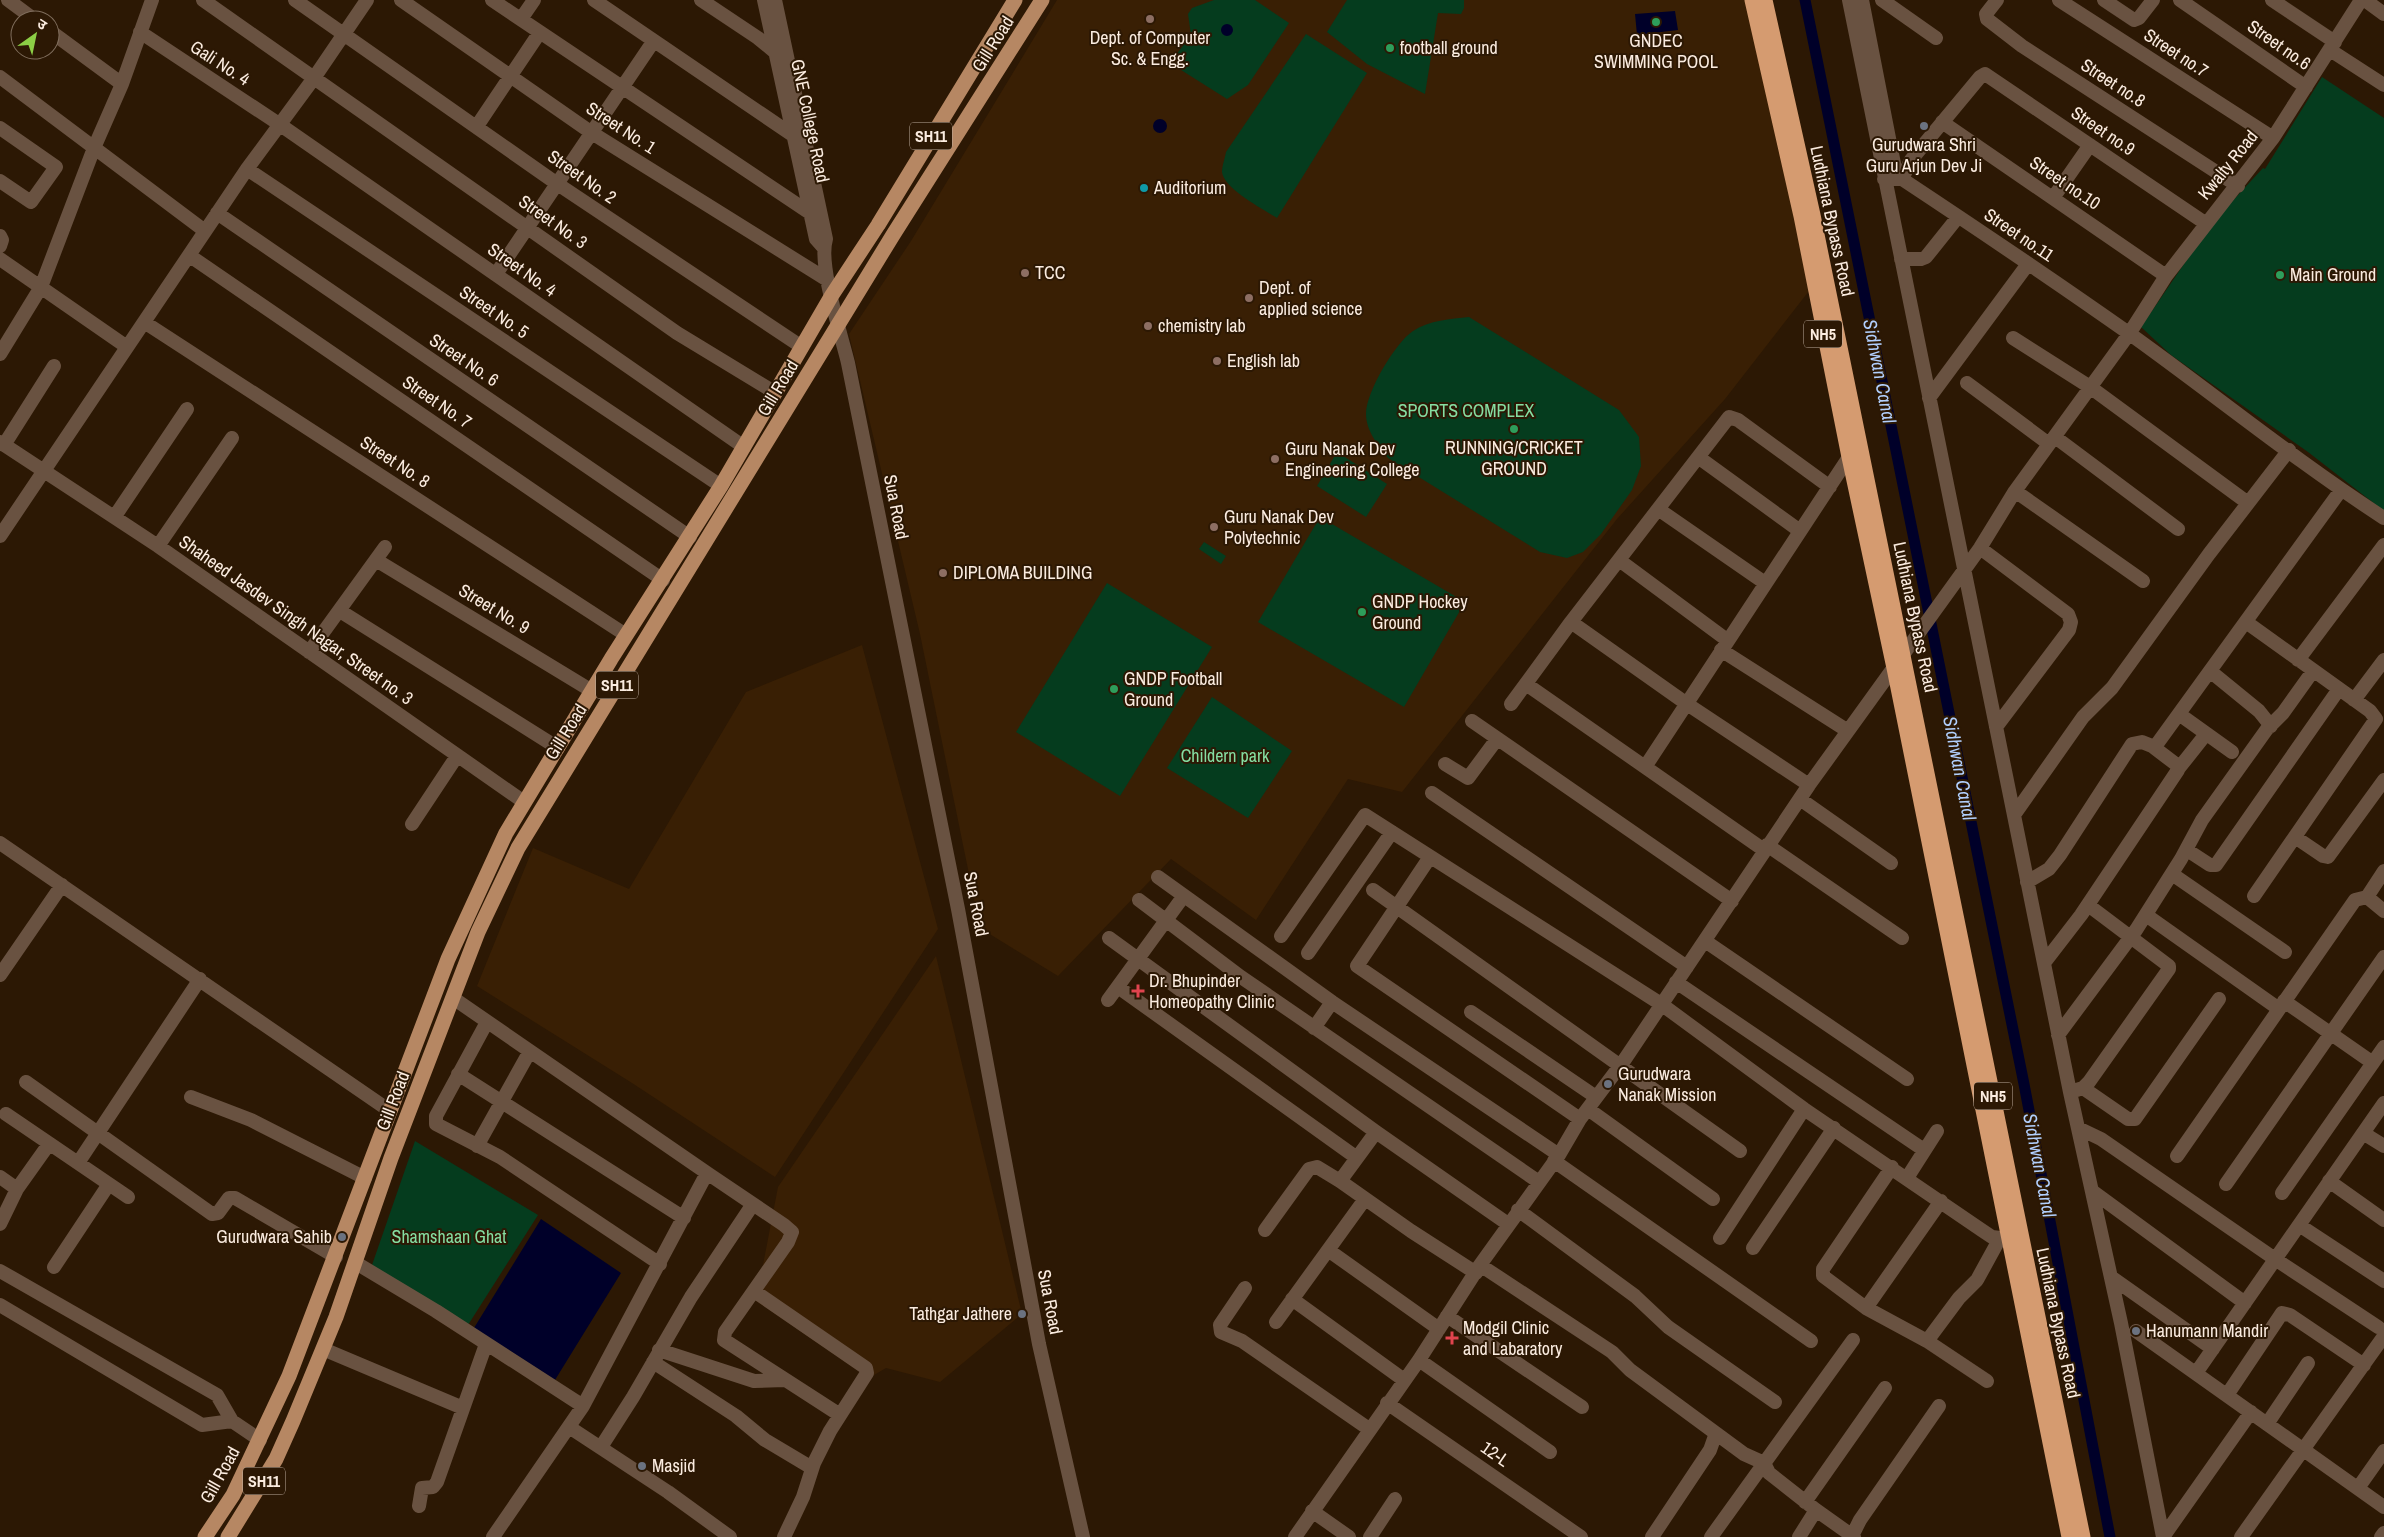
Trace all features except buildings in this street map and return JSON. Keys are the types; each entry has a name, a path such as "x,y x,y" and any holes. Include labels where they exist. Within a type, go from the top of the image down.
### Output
{"highway":[{"name":"Ludhiana Bypass Road","path":"1752,0 1801,216 1848,457 1894,668 2004,1239 2069,1537"},
{"name":"Ludhiana Bypass Road","path":"1765,0 1907,650 2083,1537"}],"main road":[{"name":"Gill Road","path":"204,1537 233,1495 289,1376 336,1257 448,959 487,871 524,802 626,636 690,537 832,295 878,225 1015,0"},
{"name":"Gill Road","path":"228,1537 276,1459 323,1349 356,1263 391,1158 478,932 518,848 838,324 1042,0"}],"street":[{"path":"8,0 22,10"},
{"path":"0,354 41,287 94,148 122,84 152,0"},
{"name":"Street No. 3","path":"203,0 677,332 774,392"},
{"name":"Street No. 2","path":"294,0 556,183 802,347"},
{"path":"0,536 190,256 246,168 314,78 367,0"},
{"name":"Street No. 1","path":"401,0 592,132 826,280"},
{"path":"492,0 810,213"},
{"path":"521,19 534,0"},
{"path":"594,0 653,42 794,136"},
{"path":"701,0 758,38 775,52"},
{"name":"GNE College Road","path":"764,0 816,240 824,247"},
{"name":"GNE College Road","path":"774,0 826,239 824,247 826,280"},
{"path":"1849,0 1894,179"},
{"path":"1862,0 1894,179 1901,259 1930,398 1961,574 1996,727 2058,1035 2076,1090 2078,1128 2111,1278 2163,1537"},
{"path":"1882,0 1936,38"},
{"name":"Street no.7","path":"2059,0 2274,138"},
{"path":"2104,0 2134,20 2139,18 2153,0"},
{"name":"Street no.6","path":"2180,0 2306,87"},
{"path":"2272,0 2384,85"},
{"path":"2361,0 2384,14"},
{"name":"Kwalty Road","path":"1295,1537 1418,1360 1508,1224 1557,1158 1596,1097 1621,1065 1809,785 1980,548 2015,491 2129,334 2166,276 2205,223 2238,186 2274,138 2361,0"},
{"name":"Street no.8","path":"1996,1 1986,17 2022,46 2238,186"},
{"name":"Gali No. 4","path":"140,32 279,124"},
{"path":"477,126 540,32"},
{"path":"60,38 122,84"},
{"path":"496,274 653,42"},
{"name":"Street no.9","path":"1942,122 1980,77 1989,75 2205,223"},
{"path":"0,77 205,231"},
{"path":"1894,179 1942,122"},
{"name":"Street no.10","path":"1942,122 2166,276"},
{"name":"Street No. 4","path":"279,124 744,447"},
{"path":"0,128 56,167 31,202 0,181"},
{"path":"2053,198 2090,145"},
{"name":"Street No. 5","path":"246,168 721,486"},
{"name":"Street no.11","path":"1894,179 1958,217 2028,264 2129,334 2341,490 2384,518"},
{"name":"Street No. 6","path":"217,213 690,537"},
{"path":"1901,259 1921,260 1926,257 1958,217"},
{"path":"0,236 2,240 0,246"},
{"name":"Street No. 7","path":"190,256 663,580"},
{"path":"0,258 127,347"},
{"path":"1930,398 2028,264"},
{"name":"Sua Road","path":"826,280 832,295 958,909 1039,1344 1082,1537"},
{"name":"Street No. 8","path":"144,322 626,636"},
{"path":"2013,338 2090,387 2248,503"},
{"path":"2,443 54,366"},
{"path":"1967,384 2052,440 2178,530"},
{"path":"115,516 187,409"},
{"path":"1511,704 1729,417 1734,417 1830,487"},
{"path":"158,546 232,438"},
{"name":"Shaheed Jasdev Singh Nagar, Street no. 3","path":"2,443 115,516 524,802"},
{"path":"2014,815 2085,713 2112,688 2289,450"},
{"path":"1698,457 1800,531"},
{"path":"1645,767 1848,457"},
{"path":"2152,746 2157,744 2341,490"},
{"path":"2015,491 2143,582"},
{"path":"1658,509 1765,584"},
{"path":"2298,660 2384,546"},
{"path":"309,652 385,547"},
{"path":"1980,548 2068,614 2072,622 1996,727"},
{"name":"Street No. 9","path":"376,560 592,691"},
{"path":"1619,560 1724,645 1848,731"},
{"path":"340,611 558,748"},
{"path":"1572,622 1686,704 1809,785"},
{"path":"2246,622 2370,711 2376,720 2254,896"},
{"path":"2354,700 2384,660"},
{"path":"2058,1035 2146,915 2187,850 2202,820 2314,670"},
{"path":"2210,671 2259,711 2271,726"},
{"path":"1526,684 1645,767 1902,938"},
{"path":"2187,850 2210,865 2216,865 2338,689"},
{"path":"2179,714 2232,752"},
{"path":"1472,721 1732,901"},
{"path":"2044,963 2088,906 2179,768 2206,734"},
{"path":"1445,764 1468,778 1497,738"},
{"path":"2027,882 2049,869 2060,855 2132,744 2142,742 2152,746 2179,768"},
{"path":"412,824 457,756"},
{"path":"2295,837 2323,856 2328,857 2384,780"},
{"path":"1432,793 1687,967"},
{"path":"1800,799 1891,863"},
{"path":"1281,936 1365,814 1661,1004 1804,1109 1908,1178 1983,1231 2004,1239 1977,1280 1959,1298 1927,1341"},
{"path":"1308,953 1392,832"},
{"path":"2,848 62,885 390,1110"},
{"path":"1430,857 1357,966 1713,1199"},
{"path":"2172,874 2286,952"},
{"path":"2177,1156 2355,900 2367,897 2383,874"},
{"path":"1158,877 1184,898 1557,1158 1811,1341"},
{"path":"0,975 62,885"},
{"path":"1373,890 1740,1151"},
{"path":"2367,897 2384,911"},
{"path":"1108,1000 1184,898"},
{"path":"1139,900 1314,1028 1539,1182"},
{"path":"2076,1090 2169,969 2169,966 2088,906"},
{"path":"2146,915 2373,1063"},
{"path":"1110,938 1376,1132 1508,1224"},
{"path":"1705,940 1906,1079"},
{"path":"2226,1184 2384,957"},
{"path":"78,1163 200,979"},
{"path":"1676,982 1924,1150"},
{"path":"1118,987 1356,1158"},
{"path":"453,998 792,1232 788,1242 725,1332 724,1340 840,1415"},
{"path":"2076,1090 2128,1120 2135,1119 2218,1000"},
{"path":"1314,1028 1332,1002"},
{"path":"1471,1012 1596,1097"},
{"path":"487,1022 436,1116 436,1124 510,1164 660,1264"},
{"path":"2282,1193 2384,1047"},
{"path":"477,1146 530,1051"},
{"path":"458,1074 684,1218"},
{"path":"26,1082 212,1214 218,1213 229,1198 236,1198 336,1257"},
{"path":"191,1098 251,1120 365,1178"},
{"path":"2196,1374 2384,1103"},
{"path":"1720,1238 1804,1109"},
{"path":"6,1114 128,1197"},
{"path":"1753,1248 1834,1128"},
{"path":"2078,1128 2101,1139 2381,1331 2364,1365 2241,1537"},
{"path":"1340,1181 1376,1132"},
{"path":"1908,1178 1937,1132"},
{"path":"2363,1133 2384,1146"},
{"path":"0,1224 17,1189 49,1144"},
{"path":"1265,1230 1308,1169 1317,1167 1364,1199 1612,1352 1630,1370 1744,1454 1764,1463 1769,1473 1805,1502 1853,1536 1860,1520 1939,1406"},
{"path":"1892,1168 1822,1272 1825,1278 1866,1308 1927,1341 1987,1381"},
{"path":"493,1537 583,1406 707,1173"},
{"path":"0,1177 17,1189"},
{"path":"2329,1181 2384,1220"},
{"path":"54,1267 109,1184"},
{"path":"2092,1191 2245,1303"},
{"path":"1276,1322 1364,1199"},
{"path":"1866,1308 1941,1201"},
{"path":"602,1447 701,1281 753,1204"},
{"path":"1518,1210 1636,1296 1668,1327 1775,1402"},
{"path":"2299,1224 2384,1281"},
{"path":"1328,1250 1439,1329"},
{"path":"356,1263 583,1406"},
{"path":"0,1271 217,1395 232,1421 260,1440"},
{"path":"2111,1278 2213,1349"},
{"path":"1245,1288 1220,1325 1219,1329 1221,1332 1242,1341 1369,1429"},
{"path":"754,1291 866,1368 867,1373 861,1385 830,1430 812,1468 803,1497 784,1537"},
{"path":"1292,1299 1404,1380"},
{"path":"0,1305 202,1425 232,1421"},
{"path":"2227,1395 2282,1313 2290,1315 2364,1365"},
{"path":"1447,1316 1582,1407"},
{"path":"2136,1331 2384,1506"},
{"path":"1711,1537 1853,1340"},
{"path":"419,1506 422,1488 432,1487 436,1482 486,1344"},
{"path":"323,1349 463,1408"},
{"path":"659,1350 754,1381 784,1380"},
{"path":"1418,1360 1550,1452"},
{"path":"652,1362 736,1416 765,1440 812,1468"},
{"path":"2267,1424 2308,1363"},
{"path":"1805,1502 1885,1388"},
{"name":"12-L","path":"1387,1403 1581,1537"},
{"path":"2163,1537 2250,1412"},
{"path":"569,1427 602,1447 730,1537"},
{"path":"1652,1537 1710,1450 1716,1433"},
{"path":"2358,1488 2384,1451"},
{"path":"1370,1537 1395,1499"},
{"path":"1798,1537 1816,1510"},
{"path":"1312,1511 1349,1537"},
{"path":"2381,1537 2384,1533"}],"shaded area":[{"name":"Guru Nanak Dev Engineering College","path":"1057,0 1761,0 1823,273 1725,399 1617,519 1402,792 1348,779 1256,920 1171,859 1058,976 980,928 920,634 849,334 911,241"},
{"path":"862,645 938,929 775,1177 632,1083 477,986 533,848 629,889 746,692"},
{"path":"936,956 1022,1314 940,1382 886,1368 869,1378 756,1301 778,1187"}],"green space":[{"path":"1214,0 1255,0 1289,23 1248,85 1227,99 1170,63 1191,35 1188,14 1192,8"},
{"name":"football ground","path":"1347,0 1464,0 1464,8 1461,14 1438,13 1425,94 1367,64 1327,32"},
{"path":"1306,34 1367,73 1277,218 1245,198 1229,185 1224,178 1222,167 1226,152"},
{"name":"Main Ground","path":"2322,77 2384,118 2384,511 2308,452 2171,355 2141,327 2212,223 2263,168 2265,169"},
{"name":"SPORTS COMPLEX","path":"1469,317 1619,410 1639,437 1641,466 1632,490 1601,534 1583,552 1567,558 1540,552 1388,458 1370,432 1366,414 1367,405 1376,381 1398,346 1413,331 1426,324"},
{"path":"1337,452 1387,484 1366,517 1317,486"},
{"name":"GNDP Hockey Ground","path":"1320,517 1465,602 1404,707 1258,622"},
{"path":"1204,542 1226,556 1221,564 1199,549"},
{"name":"GNDP Football Ground","path":"1107,583 1212,647 1120,796 1016,732"},
{"name":"Childern park","path":"1212,697 1292,751 1248,818 1167,768"},
{"name":"Shamshaan Ghat","path":"415,1141 538,1215 468,1325 372,1265"}],"water":[{"name":"GNDEC SWIMMING POOL","path":"1675,11 1678,30 1637,35 1635,14"},
{"path":"1225,24 1229,24 1233,30 1229,36 1225,36 1221,32 1221,28"},
{"path":"1157,119 1163,119 1167,126 1163,133 1157,133 1153,129 1153,123"},
{"path":"541,1219 621,1273 555,1380 474,1328"}],"waterway":[{"name":"Sidhwan Canal","path":"1805,0 2024,1084 2110,1537"}],"place":[{"name":"Dept. of Computer Sc. & Engg.","path":"1150,19"},
{"name":"GNDEC SWIMMING POOL","path":"1656,22"},
{"name":"football ground","path":"1390,48"},
{"name":"Gurudwara Shri Guru Arjun Dev Ji","path":"1924,126"},
{"name":"Auditorium","path":"1144,188"},
{"name":"TCC","path":"1025,273"},
{"name":"Main Ground","path":"2280,275"},
{"name":"Dept. of applied science","path":"1249,298"},
{"name":"chemistry lab","path":"1148,326"},
{"name":"English lab","path":"1217,361"},
{"name":"RUNNING/CRICKET GROUND","path":"1514,429"},
{"name":"Guru Nanak Dev Engineering College","path":"1275,459"},
{"name":"Guru Nanak Dev Polytechnic","path":"1214,527"},
{"name":"DIPLOMA BUILDING","path":"943,573"},
{"name":"GNDP Hockey Ground","path":"1362,612"},
{"name":"GNDP Football Ground","path":"1114,689"},
{"name":"Dr. Bhupinder Homeopathy Clinic","path":"1138,991"},
{"name":"Gurudwara Nanak Mission","path":"1608,1084"},
{"name":"Gurudwara Sahib","path":"342,1237"},
{"name":"Tathgar Jathere","path":"1022,1314"},
{"name":"Hanumann Mandir","path":"2136,1331"},
{"name":"Modgil Clinic and Labaratory","path":"1452,1338"},
{"name":"Masjid","path":"642,1466"}]}
